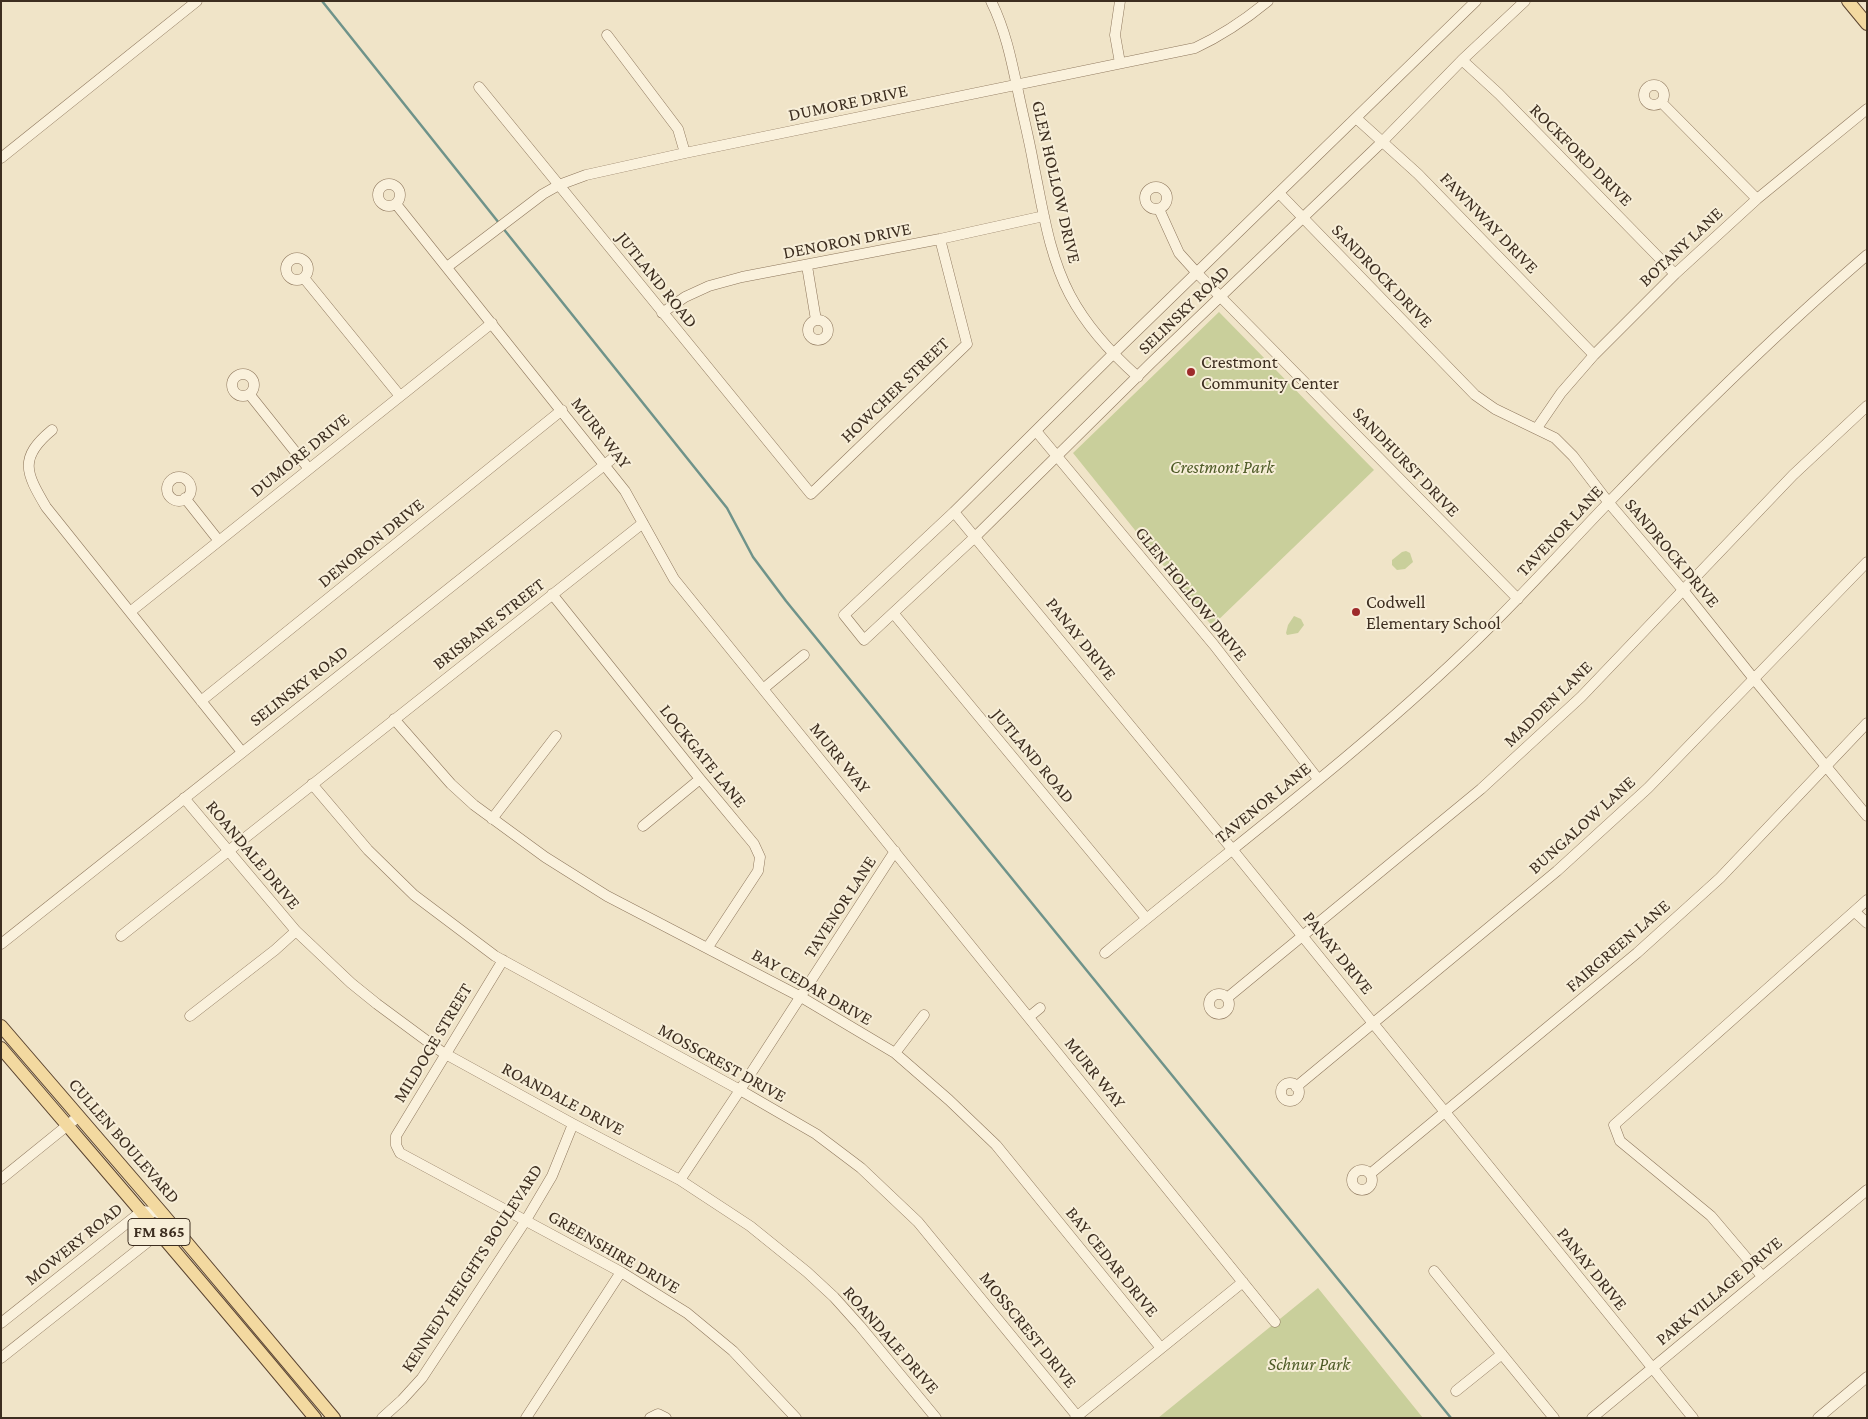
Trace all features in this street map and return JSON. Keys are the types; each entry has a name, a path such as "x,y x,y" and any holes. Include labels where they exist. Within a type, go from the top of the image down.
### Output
{"main road":[{"path":"1848,1 1867,24"},
{"name":"CULLEN BOULEVARD","path":"1,1026 162,1213 263,1344 315,1418"},
{"path":"5,1052 20,1048"},
{"name":"CULLEN BOULEVARD","path":"5,1052 159,1233 334,1418"}],"street":[{"path":"1,158 197,1"},
{"name":"GLEN HOLLOW DRIVE","path":"991,1 1004,32 1055,259 1070,295 1093,332 1138,377"},
{"path":"1120,1 1115,35 1120,63"},
{"name":"DUMORE DRIVE","path":"447,267 527,204 559,185 586,175 1195,48 1240,24 1268,1"},
{"name":"SELINSKY ROAD","path":"1476,1 1113,354 954,512 844,615 864,640 976,536 1221,296 1382,142 1520,3"},
{"path":"607,35 678,129 685,153"},
{"name":"ROCKFORD DRIVE","path":"1462,60 1499,94 1675,274"},
{"name":"JUTLAND ROAD","path":"479,87 811,494"},
{"path":"1661,102 1757,199"},
{"name":"BOTANY LANE","path":"1537,428 1561,393 1594,355 1675,274 1757,199 1867,109"},
{"name":"FAWNWAY DRIVE","path":"1356,118 1418,174 1594,355"},
{"name":"SANDROCK DRIVE","path":"1279,194 1475,395 1495,409 1555,438 1683,590 1867,816"},
{"name":"MURR WAY","path":"396,204 605,464 625,491 674,579 1275,1322"},
{"name":"SANDHURST DRIVE","path":"1160,209 1179,253 1197,273 1518,599"},
{"name":"DENORON DRIVE","path":"662,313 685,297 709,286 742,277 807,266 1044,216"},
{"name":"HOWCHER STREET","path":"811,494 967,344 940,239"},
{"name":"TAVENOR LANE","path":"1105,952 1318,779 1399,711 1462,654 1518,599 1694,415 1809,304 1867,255"},
{"path":"807,266 816,320"},
{"path":"304,278 400,396"},
{"name":"DUMORE DRIVE","path":"130,612 492,323"},
{"path":"250,395 309,469"},
{"name":"MADDEN LANE","path":"1227,998 1481,789 1581,697 1793,475 1867,406"},
{"name":"DENORON DRIVE","path":"201,701 562,410"},
{"path":"52,430 34,447 27,465 38,494 51,515 242,752"},
{"name":"GLEN HOLLOW DRIVE","path":"1036,431 1214,646 1318,779"},
{"name":"SELINSKY ROAD","path":"1,944 617,455"},
{"path":"185,498 219,541"},
{"name":"PANAY DRIVE","path":"954,512 976,536 1303,936 1444,1113 1693,1418"},
{"name":"BRISBANE STREET","path":"121,936 643,523"},
{"name":"BUNGALOW LANE","path":"1296,1087 1374,1024 1571,858 1648,788 1867,562"},
{"name":"LOCKGATE LANE","path":"552,594 754,844 760,857 758,871 708,947"},
{"name":"JUTLAND ROAD","path":"894,614 1146,918"},
{"path":"764,689 804,654"},
{"name":"BAY CEDAR DRIVE","path":"394,719 451,784 492,819 545,857 607,896 708,947 800,997 894,1054 949,1100 996,1145 1161,1348"},
{"name":"FAIRGREEN LANE","path":"1370,1174 1638,953 1720,878 1867,723"},
{"path":"492,819 556,736"},
{"path":"643,826 700,779"},
{"name":"MOSSCREST DRIVE","path":"312,784 368,850 414,895 503,960 740,1090 816,1134 861,1168 918,1222 1076,1417"},
{"name":"ROANDALE DRIVE","path":"184,798 296,931 351,983 445,1053 573,1124 680,1180 750,1226 807,1272 860,1326 936,1418"},
{"name":"TAVENOR LANE","path":"680,1180 895,852"},
{"path":"1761,1275 1711,1216 1620,1140 1614,1124 1867,900"},
{"path":"1855,912 1867,923"},
{"path":"190,1016 275,950 296,931"},
{"name":"MILDOGE STREET","path":"396,1145 396,1136 503,960"},
{"path":"1029,1017 1040,1008"},
{"path":"894,1054 924,1015"},
{"path":"1,1179 80,1116"},
{"name":"KENNEDY HEIGHTS BOULEVARD","path":"382,1418 422,1378 526,1220 552,1176 573,1124"},
{"name":"GREENSHIRE DRIVE","path":"396,1145 400,1152 620,1272 687,1313 733,1351 796,1418"},
{"name":"PARK VILLAGE DRIVE","path":"1592,1418 1761,1275 1867,1190"},
{"name":"MOWERY ROAD","path":"1,1323 142,1211 162,1213"},
{"path":"1,1358 159,1233 162,1213"},
{"path":"1434,1271 1554,1418"},
{"path":"529,1414 620,1272"},
{"path":"1076,1417 1243,1282"},
{"path":"1456,1391 1502,1354"},
{"path":"1818,1418 1867,1377"},
{"path":"650,1418 658,1414 666,1418"}],"green space":[{"name":"Crestmont Park","path":"1219,312 1374,470 1212,626 1073,453"},
{"path":"1406,551 1410,553 1413,562 1405,569 1397,570 1392,565 1392,560"},
{"path":"1294,616 1301,619 1304,625 1298,633 1287,635 1288,625"},
{"name":"Schnur Park","path":"1318,1288 1423,1418 1158,1418"}],"waterway":[{"path":"322,1 499,223"},
{"path":"502,227 727,508 753,557 786,601 1451,1418"}],"place":[{"name":"Crestmont Community Center","path":"1191,372"},
{"name":"Codwell Elementary School","path":"1356,612"}]}
